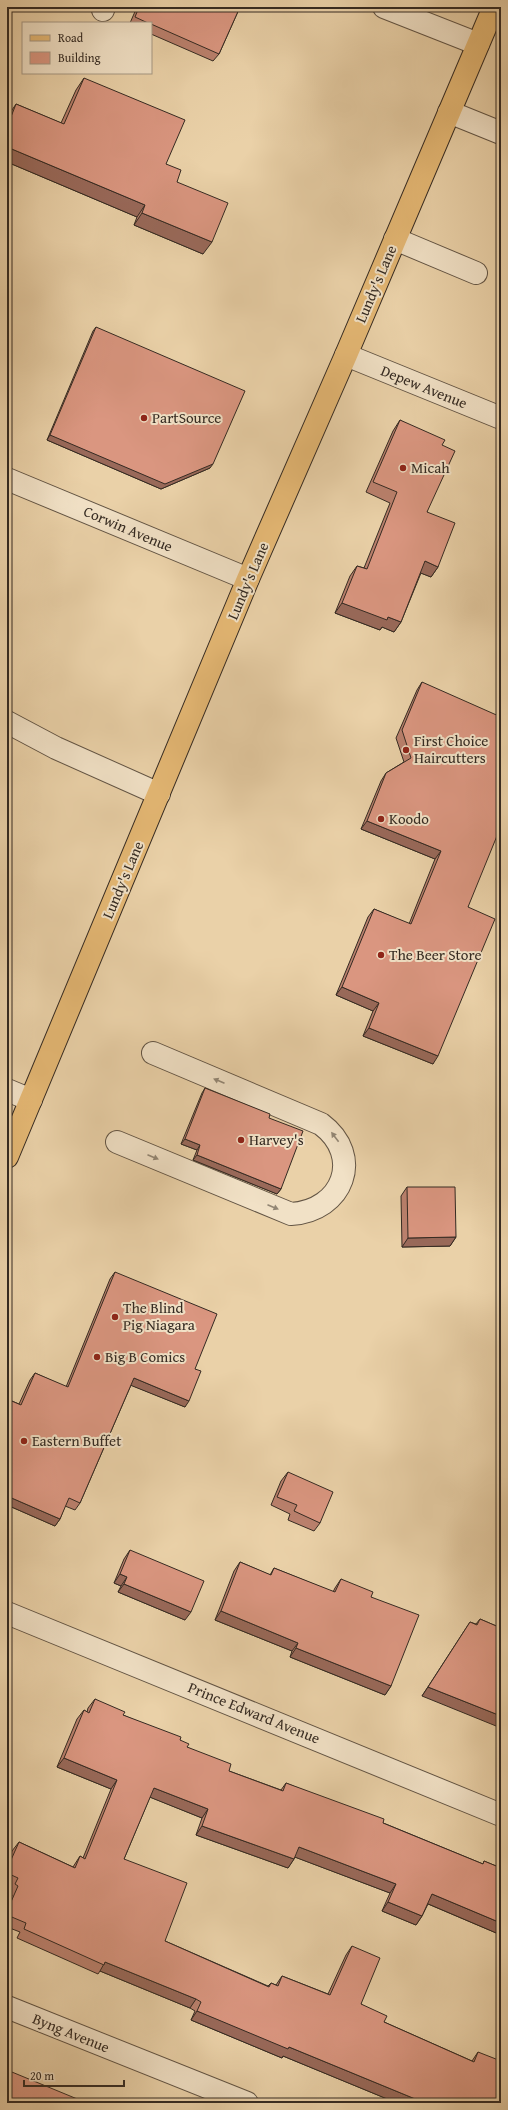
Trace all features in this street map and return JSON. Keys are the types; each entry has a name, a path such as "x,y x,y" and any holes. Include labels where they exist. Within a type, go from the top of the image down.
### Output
{"main road":[{"name":"Lundy's Lane","path":"7,1157 248,579 346,355 494,7"}],"street":[{"path":"384,7 478,44"},
{"path":"449,112 501,133"},
{"path":"395,239 476,273"},
{"name":"Depew Avenue","path":"346,355 501,418"},
{"name":"Corwin Avenue","path":"7,479 248,579"},
{"path":"7,722 56,748 159,794"},
{"path":"117,1142 292,1214 306,1212 327,1202 339,1186 344,1168 343,1152 336,1138 320,1124 153,1053"},
{"path":"7,1090 31,1100"},
{"name":"Prince Edward Avenue","path":"7,1613 501,1815"},
{"name":"Byng Avenue","path":"7,2008 247,2103"}],"building":[{"path":"139,7 240,7 219,54 152,24 152,22 146,22 135,17"},
{"path":"84,78 185,120 166,164 181,170 177,182 228,203 212,242 142,213 145,205 7,147 7,127 16,104 64,124"},
{"path":"7,211 11,213 7,223"},
{"name":"PartSource","path":"96,327 245,391 213,464 165,484 50,435"},
{"path":"400,420 445,440 442,445 455,451 427,512 455,523 438,567 425,561 401,622 388,617 387,620 342,603 357,566 367,569 397,492 373,482"},
{"path":"422,682 501,717 501,826 468,907 495,919 438,1056 369,1028 379,1003 342,987 374,909 411,924 441,851 367,821 386,773 411,758 402,730"},
{"name":"Harvey's","path":"205,1088 270,1114 269,1118 303,1131 281,1189 197,1155 200,1145 185,1139"},
{"path":"407,1187 455,1187 456,1237 408,1238"},
{"path":"115,1272 217,1314 195,1369 201,1371 189,1401 134,1378 80,1503 69,1498 60,1519 7,1496 7,1399 21,1405 35,1373 68,1387"},
{"path":"288,1472 333,1492 320,1523 294,1511 297,1505 277,1497"},
{"path":"130,1550 204,1581 191,1612 124,1584 127,1577 120,1574"},
{"path":"240,1562 271,1575 274,1568 335,1592 341,1579 373,1592 371,1597 419,1615 391,1686 296,1648 298,1643 221,1611"},
{"path":"480,1619 501,1628 501,1716 428,1687 470,1622 477,1625"},
{"path":"95,1699 125,1712 123,1715 181,1737 180,1740 189,1744 187,1747 231,1764 229,1771 283,1791 286,1783 384,1819 383,1823 483,1864 484,1861 501,1868 501,1923 432,1894 422,1916 388,1902 396,1884 299,1847 294,1859 202,1826 208,1809 154,1788 124,1859 187,1883 165,1941 269,1987 271,1983 278,1986 282,1976 330,1995 352,1946 380,1958 361,2004 387,2016 384,2022 474,2062 478,2052 501,2061 501,2103 425,2103 197,2011 201,2002 196,1999 105,1962 104,1965 24,1929 26,1923 7,1915 7,1911 18,1886 15,1884 18,1878 7,1873 7,1869 19,1842 75,1868 80,1856 85,1859 117,1780 64,1758 84,1710 89,1713"},
{"path":"7,2070 87,2103 7,2103"}],"place":[{"name":"PartSource","path":"144,418"},
{"name":"Micah","path":"403,468"},
{"name":"First Choice Haircutters","path":"406,750"},
{"name":"Koodo","path":"381,819"},
{"name":"The Beer Store","path":"381,955"},
{"name":"Harvey's","path":"241,1140"},
{"name":"The Blind Pig Niagara","path":"115,1317"},
{"name":"Big B Comics","path":"97,1357"},
{"name":"Eastern Buffet","path":"24,1441"}]}
